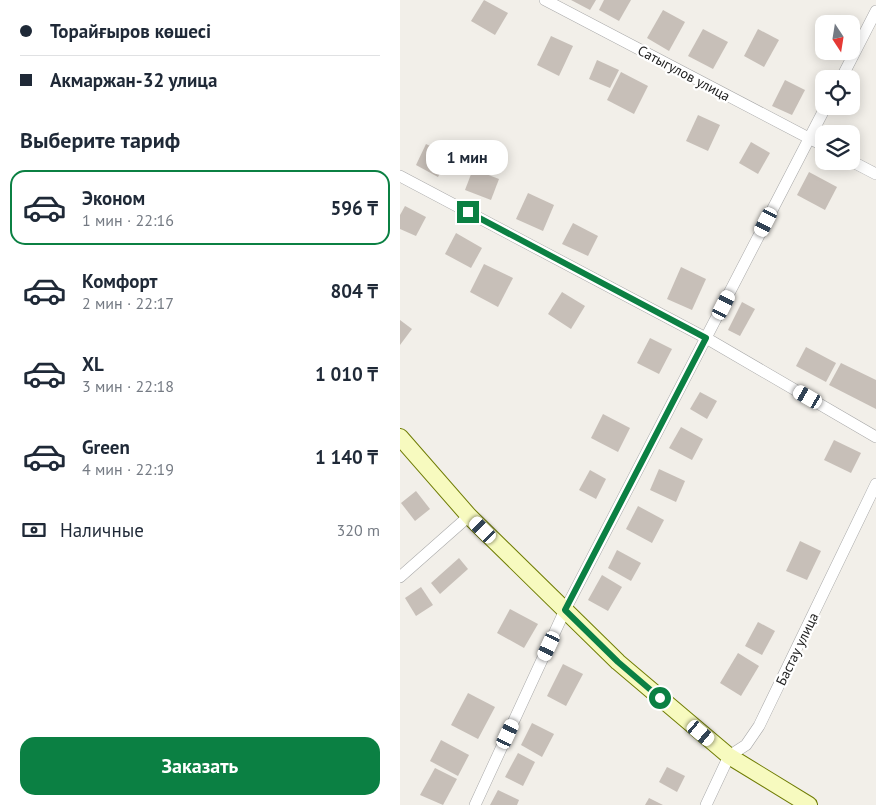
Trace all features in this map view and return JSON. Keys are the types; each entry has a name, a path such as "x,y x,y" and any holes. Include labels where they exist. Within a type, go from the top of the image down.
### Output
{"street":[{"name":"Сатыгулов улица","path":"545,0 815,142"},
{"path":"846,70 876,11"},
{"path":"475,805 565,610 822,115"},
{"path":"860,166 876,174"},
{"path":"400,176 706,338 876,437"},
{"path":"400,438 470,516 618,662 729,756 809,805"},
{"name":"Бастау улица","path":"706,805 729,756 746,745 759,726 876,484"},
{"path":"400,577 470,516"}],"building":[{"path":"484,0 508,13 495,35 471,21"},
{"path":"571,0 596,0 590,10"},
{"path":"604,0 631,0 619,21 599,10"},
{"path":"663,10 685,22 669,51 647,38"},
{"path":"703,29 728,42 713,69 688,56"},
{"path":"758,29 779,40 764,67 744,56"},
{"path":"551,36 573,46 559,76 537,65"},
{"path":"597,60 619,70 610,88 589,79"},
{"path":"621,72 648,86 634,114 607,100"},
{"path":"785,80 805,90 792,115 772,106"},
{"path":"698,115 720,125 708,151 686,141"},
{"path":"751,142 770,153 758,174 739,163"},
{"path":"426,144 449,155 438,177 416,165"},
{"path":"473,169 499,179 491,200 465,190"},
{"path":"809,172 837,187 825,210 797,195"},
{"path":"528,193 554,205 543,231 516,219"},
{"path":"405,206 426,217 416,236 400,229 400,215"},
{"path":"573,223 598,236 588,256 562,244"},
{"path":"456,233 482,248 471,268 445,254"},
{"path":"484,264 513,278 498,307 470,292"},
{"path":"681,267 706,279 692,310 667,299"},
{"path":"562,292 585,306 571,329 548,314"},
{"path":"742,302 755,309 740,336 728,330"},
{"path":"400,320 412,329 400,345"},
{"path":"650,338 672,349 659,374 637,363"},
{"path":"806,347 836,363 826,382 796,366"},
{"path":"841,363 876,380 876,409 829,385"},
{"path":"700,392 717,401 707,419 690,409"},
{"path":"603,414 630,428 618,452 591,438"},
{"path":"681,427 703,439 692,460 669,448"},
{"path":"834,440 861,453 851,473 824,460"},
{"path":"659,469 685,481 676,502 650,490"},
{"path":"590,470 606,479 596,499 579,490"},
{"path":"416,491 430,509 415,521 401,503"},
{"path":"638,506 664,520 652,543 626,529"},
{"path":"800,541 821,551 807,580 786,571"},
{"path":"617,550 641,563 631,581 608,568"},
{"path":"459,558 468,569 440,594 431,583"},
{"path":"602,575 622,587 608,611 588,600"},
{"path":"421,587 433,605 416,616 405,598"},
{"path":"510,609 538,624 524,648 497,633"},
{"path":"758,622 775,631 762,655 745,646"},
{"path":"738,653 759,666 741,696 720,683"},
{"path":"563,664 583,674 566,706 547,696"},
{"path":"468,693 495,707 478,739 451,725"},
{"path":"532,723 554,734 542,757 521,745"},
{"path":"441,740 469,755 458,776 430,761"},
{"path":"518,753 535,762 523,786 505,777"},
{"path":"667,767 685,776 677,792 659,782"},
{"path":"435,768 457,779 443,805 420,795"},
{"path":"498,790 519,800 517,805 490,805"},
{"path":"649,798 663,805 645,805"}],"route":[{"path":"468,212 706,338 565,610 618,662 660,698"}]}
